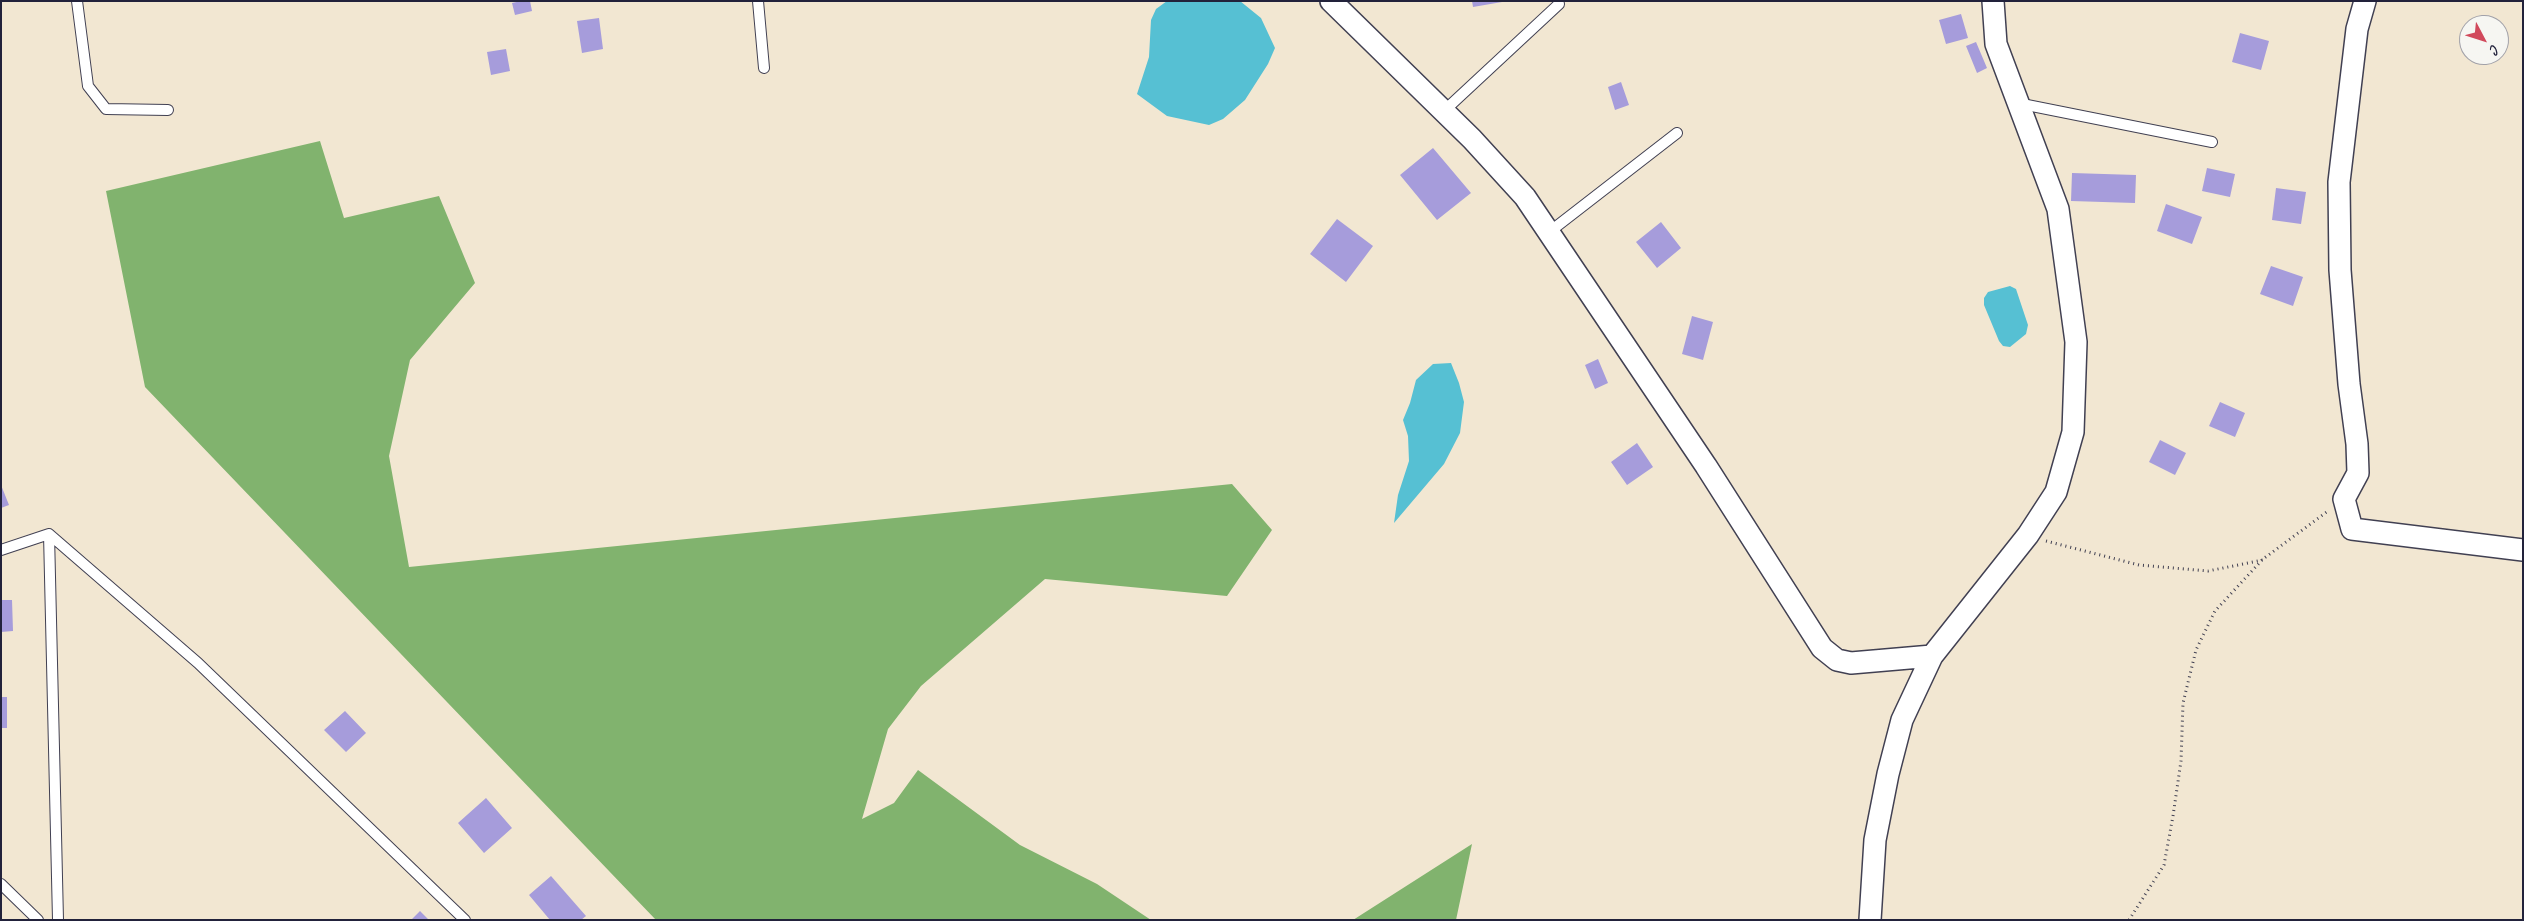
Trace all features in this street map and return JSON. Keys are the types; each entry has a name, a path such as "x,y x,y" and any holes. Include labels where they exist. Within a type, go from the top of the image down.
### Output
{"street":[{"path":"1331,1 1444,111 1525,197 1706,466 1822,648 1837,660 1851,663 1932,656"},
{"path":"1870,920 1876,840 1888,774 1902,720 1932,656 2028,535 2056,492 2065,467 2073,432 2076,342 2058,209 1996,44 1993,1"},
{"path":"2365,1 2357,29 2339,182 2340,270 2358,463 2358,473 2344,499 2352,529 2523,550"}],"lane":[{"path":"78,1 88,86 106,109 168,110"},
{"path":"758,1 764,68"},
{"path":"1444,111 1559,4"},
{"path":"2017,103 2212,142"},
{"path":"1548,233 1677,133"},
{"path":"1,550 49,534"},
{"path":"49,534 58,920"},
{"path":"49,534 198,663 465,920"},
{"path":"1,884 38,920"}],"path":[{"path":"2130,920 2164,865 2181,761 2183,702 2196,650 2215,611 2263,559 2344,499"},
{"path":"2028,535 2139,565 2208,571 2263,559"}],"green space":[{"path":"320,141 344,218 439,196 475,283 410,360 389,456 409,567 1232,484 1272,530 1227,596 1045,579 921,686 888,729 862,819 894,803 918,770 1020,845 1097,884 1151,920 656,920 145,387 106,191"},
{"path":"1472,844 1456,920 1353,920"}],"water":[{"path":"1167,1 1240,1 1261,18 1275,48 1268,64 1245,100 1223,119 1209,125 1167,116 1137,94 1149,57 1151,20 1156,9"},
{"path":"2010,286 2016,289 2028,325 2026,334 2010,347 2003,346 1999,341 1984,305 1984,298 1988,292"},
{"path":"1451,363 1464,402 1460,433 1444,464 1394,523 1398,495 1409,461 1408,436 1403,420 1416,380 1433,364"}],"building":[{"path":"530,1 532,11 515,15 512,3"},
{"path":"1472,1 1502,1 1502,2 1473,7"},
{"path":"1961,14 1968,38 1946,44 1939,20"},
{"path":"599,18 603,49 582,53 577,21"},
{"path":"2240,33 2269,41 2261,70 2232,62"},
{"path":"1976,42 1987,68 1977,73 1966,46"},
{"path":"506,49 510,71 491,75 487,52"},
{"path":"1621,82 1629,105 1615,110 1608,87"},
{"path":"1433,148 1471,193 1437,220 1400,175"},
{"path":"2207,168 2235,174 2230,197 2202,191"},
{"path":"2072,173 2136,175 2135,203 2071,201"},
{"path":"2276,188 2306,192 2301,224 2272,220"},
{"path":"2166,204 2202,217 2192,244 2157,231"},
{"path":"1337,219 1373,246 1346,282 1310,254"},
{"path":"1661,222 1681,248 1657,268 1636,242"},
{"path":"2271,266 2303,277 2293,306 2260,294"},
{"path":"1692,316 1713,322 1703,360 1682,354"},
{"path":"1598,359 1608,383 1595,389 1585,365"},
{"path":"2220,402 2245,413 2235,437 2209,426"},
{"path":"2160,440 2186,453 2175,475 2149,462"},
{"path":"1637,443 1653,467 1627,485 1611,462"},
{"path":"1,485 9,505 1,508"},
{"path":"1,600 12,600 13,631 1,632"},
{"path":"1,697 7,697 7,728 1,728"},
{"path":"345,711 366,733 346,752 324,730"},
{"path":"486,798 512,828 484,853 458,823"},
{"path":"551,876 586,916 581,920 550,920 529,895"},
{"path":"420,911 429,920 411,920"}]}
